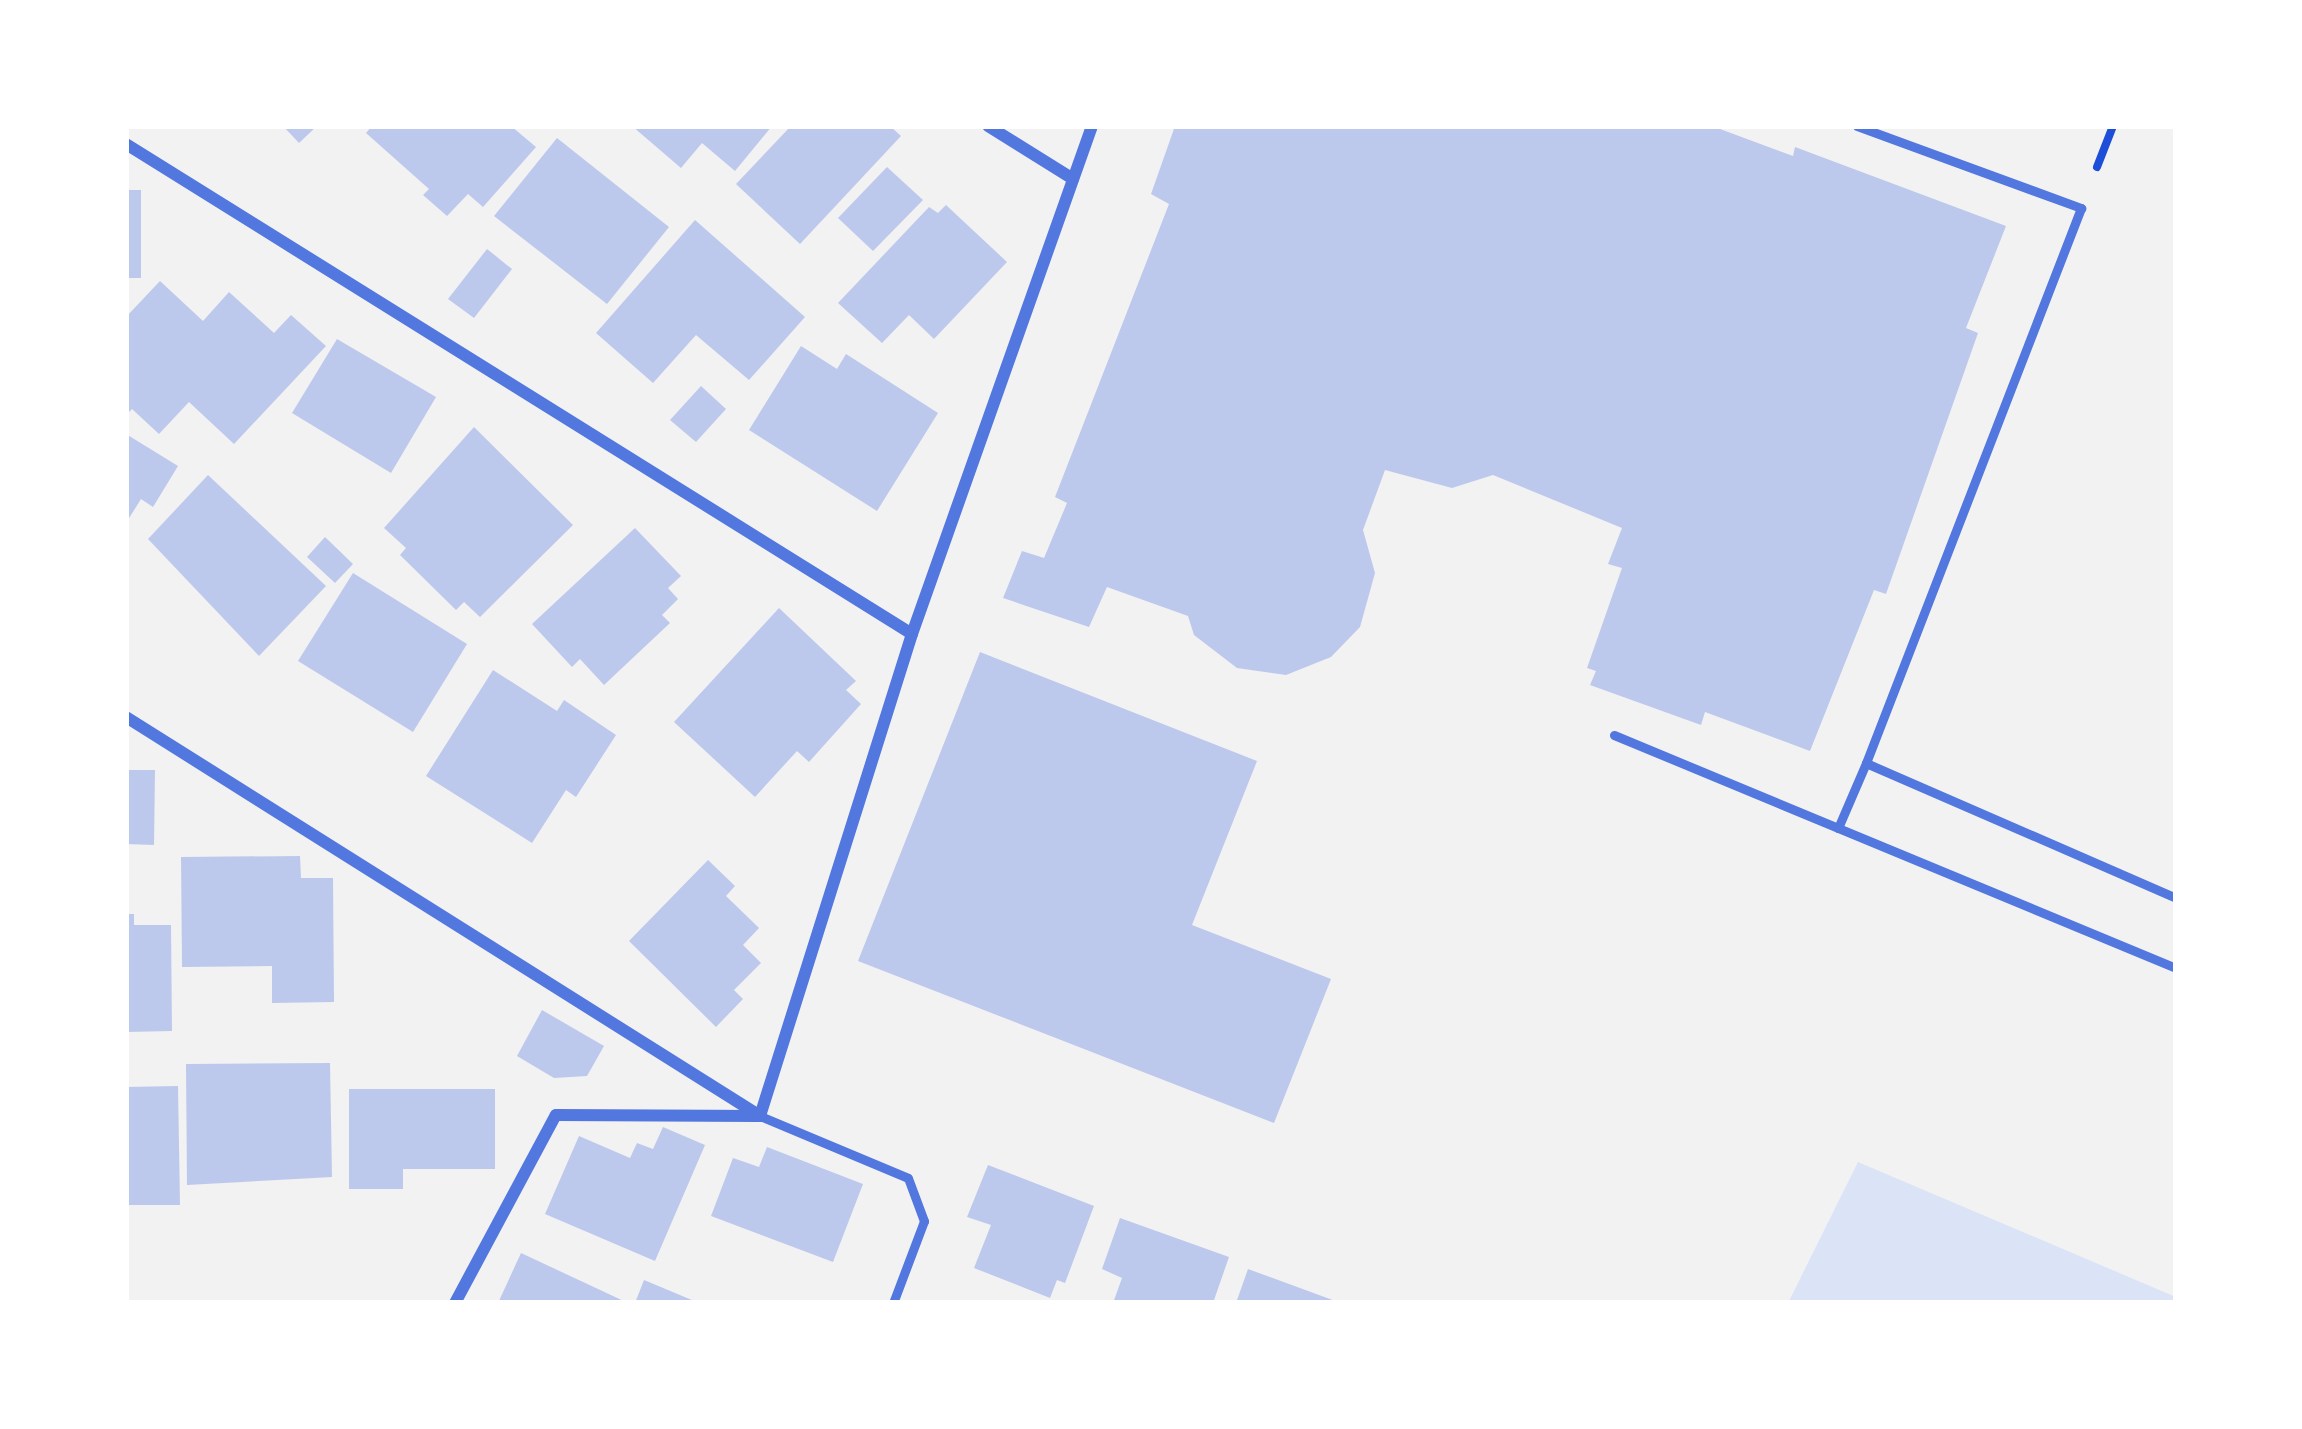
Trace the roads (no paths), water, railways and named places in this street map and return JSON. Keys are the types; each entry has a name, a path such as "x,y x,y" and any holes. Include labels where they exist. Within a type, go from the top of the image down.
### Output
{"street":[{"path":"988,126 1073,179"},
{"path":"760,1116 913,634 1092,126"},
{"path":"126,144 913,634"},
{"path":"126,717 760,1116"},
{"path":"455,1303 556,1115 760,1116"}],"lane":[{"path":"1838,828 2081,208 1857,126"},
{"path":"1613,734 2176,968"},
{"path":"1866,764 2176,898"},
{"path":"760,1116 908,1178 924,1221 893,1303"}]}
